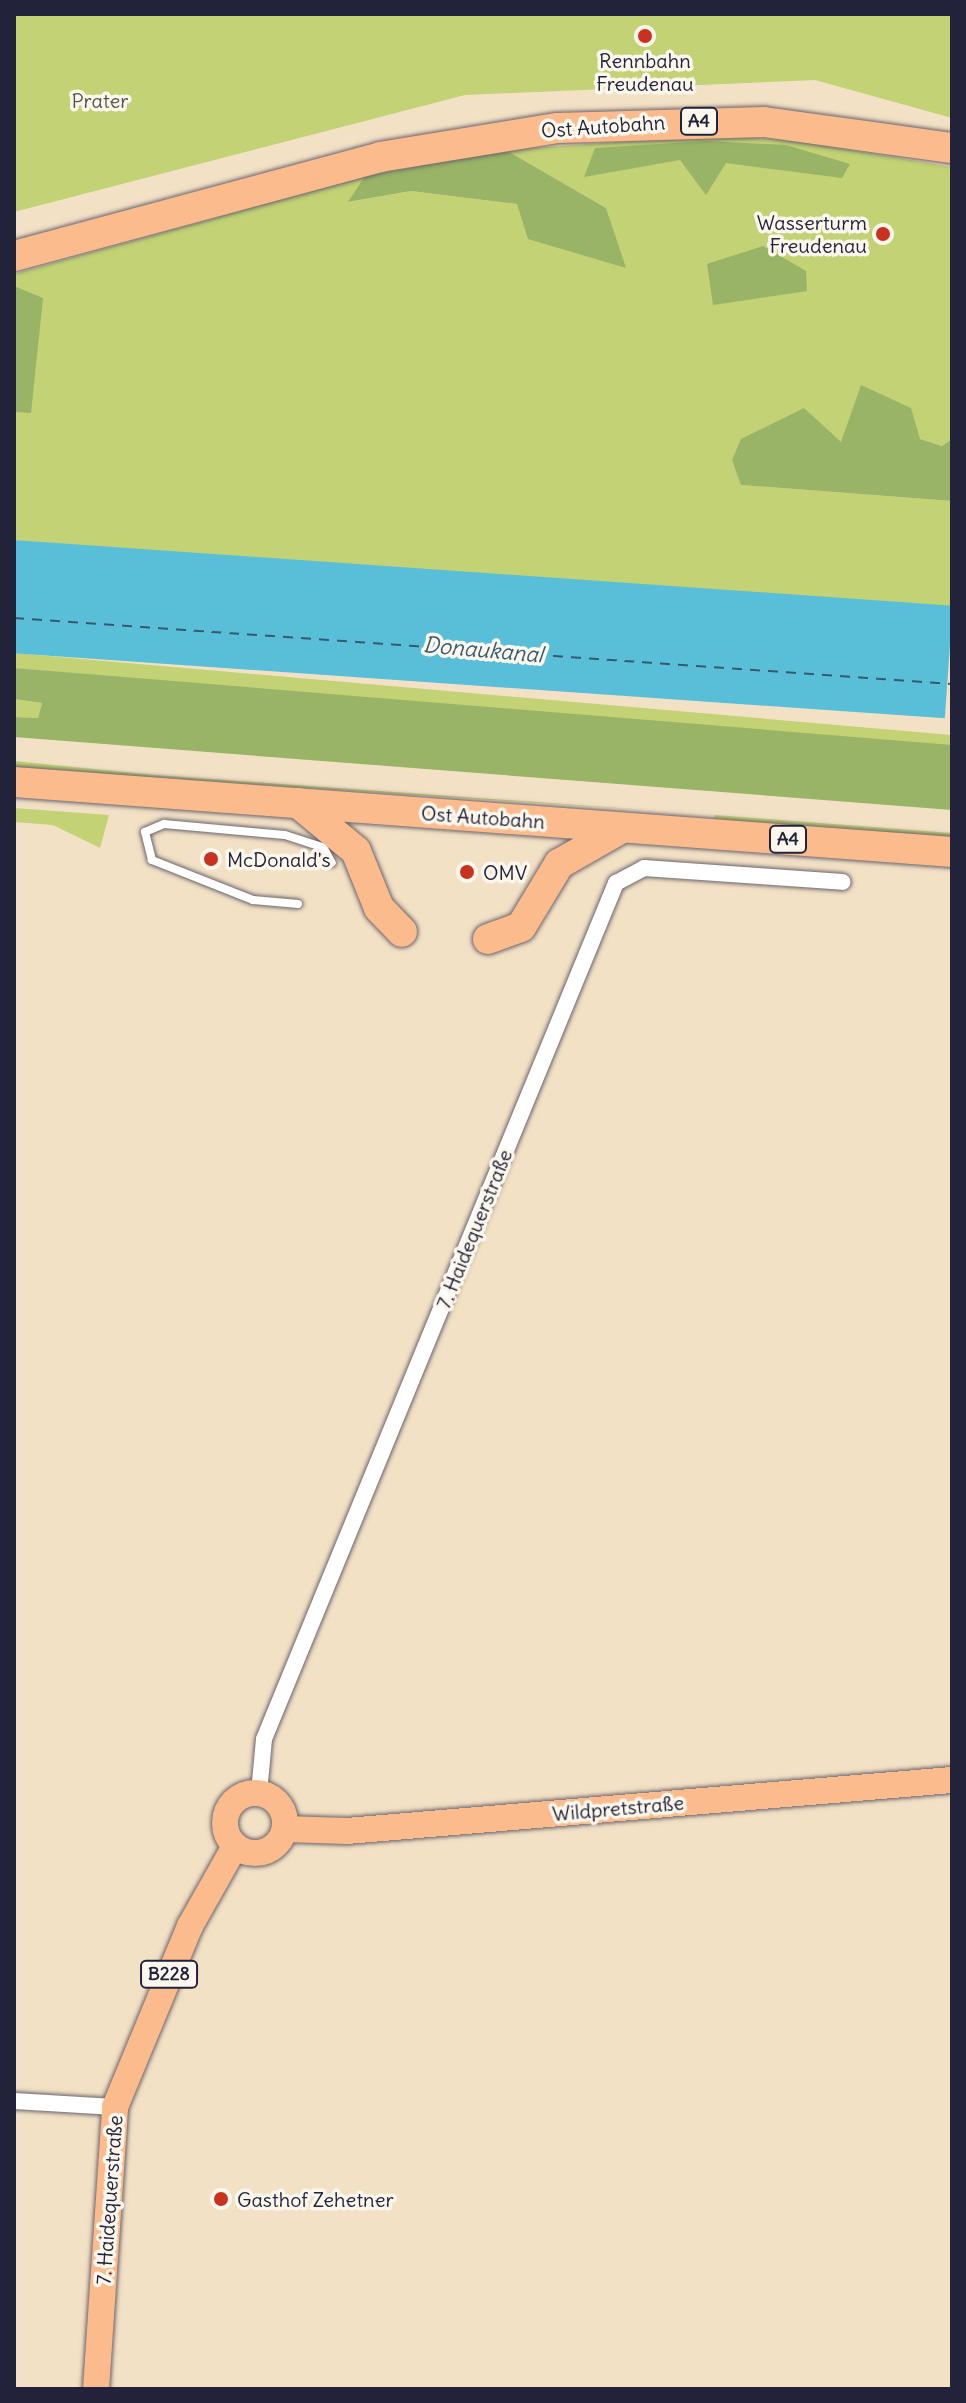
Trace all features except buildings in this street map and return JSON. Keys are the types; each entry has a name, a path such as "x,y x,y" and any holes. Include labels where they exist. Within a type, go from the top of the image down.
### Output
{"highway":[{"name":"Ost Autobahn","path":"14,256 380,157 558,128 696,121 865,132 952,148"},
{"name":"Ost Autobahn","path":"14,782 952,852"},
{"path":"298,803 356,851 366,910 402,932"},
{"path":"488,939 521,927 559,864 624,827"}],"main road":[{"name":"Wildpretstraße","path":"285,1829 347,1831 952,1780"},
{"path":"259,1793 281,1808 285,1829 262,1853 235,1846 226,1813 239,1797 259,1793"},
{"name":"7. Haidequerstraße","path":"96,2389 115,2107 190,1926 235,1846"}],"street":[{"name":"7. Haidequerstraße","path":"259,1793 264,1739 616,883 644,868 843,882"},
{"path":"14,2101 115,2107"}],"lane":[{"path":"298,904 253,900 152,860 145,832 164,824 285,835 323,847 332,863"}],"green space":[{"name":"Prater","path":"14,14 952,14 952,118 815,80 465,95 14,212"},
{"path":"703,136 792,140 952,167 952,439 942,446 920,439 841,443 741,485 952,501 952,613 14,540 14,274 365,176 349,202 411,191 517,204 625,268 606,208 506,150"},
{"path":"706,141 786,145 850,164 842,178 726,163 706,195 680,160 584,177 595,148"},
{"path":"506,150 606,208 626,268 528,239 517,204 411,191 348,202 365,176"},
{"path":"763,246 806,271 807,291 713,305 707,264"},
{"path":"14,286 43,298 31,413 14,412"},
{"path":"861,385 911,408 920,439 942,446 952,439 952,501 741,485 732,460 741,439 804,408 841,442"},
{"path":"14,653 951,735 950,750 14,668"},
{"path":"14,668 952,745 952,810 14,737 14,717 38,718 42,703 14,699"},
{"path":"14,699 42,703 38,718 14,717"},
{"path":"14,761 155,775 661,811 14,769"},
{"path":"14,808 109,815 100,848 53,825 14,822"},
{"path":"715,815 952,833 952,839 713,820"}],"water":[{"name":"Donaukanal","path":"14,540 952,606 945,718 14,653"}],"ferry route":[{"path":"14,618 952,684"}],"place":[{"name":"Rennbahn Freudenau","path":"645,36"},
{"name":"Wasserturm Freudenau","path":"883,234"},
{"name":"McDonald's","path":"211,859"},
{"name":"OMV","path":"467,872"},
{"name":"Gasthof Zehetner","path":"221,2199"}]}
